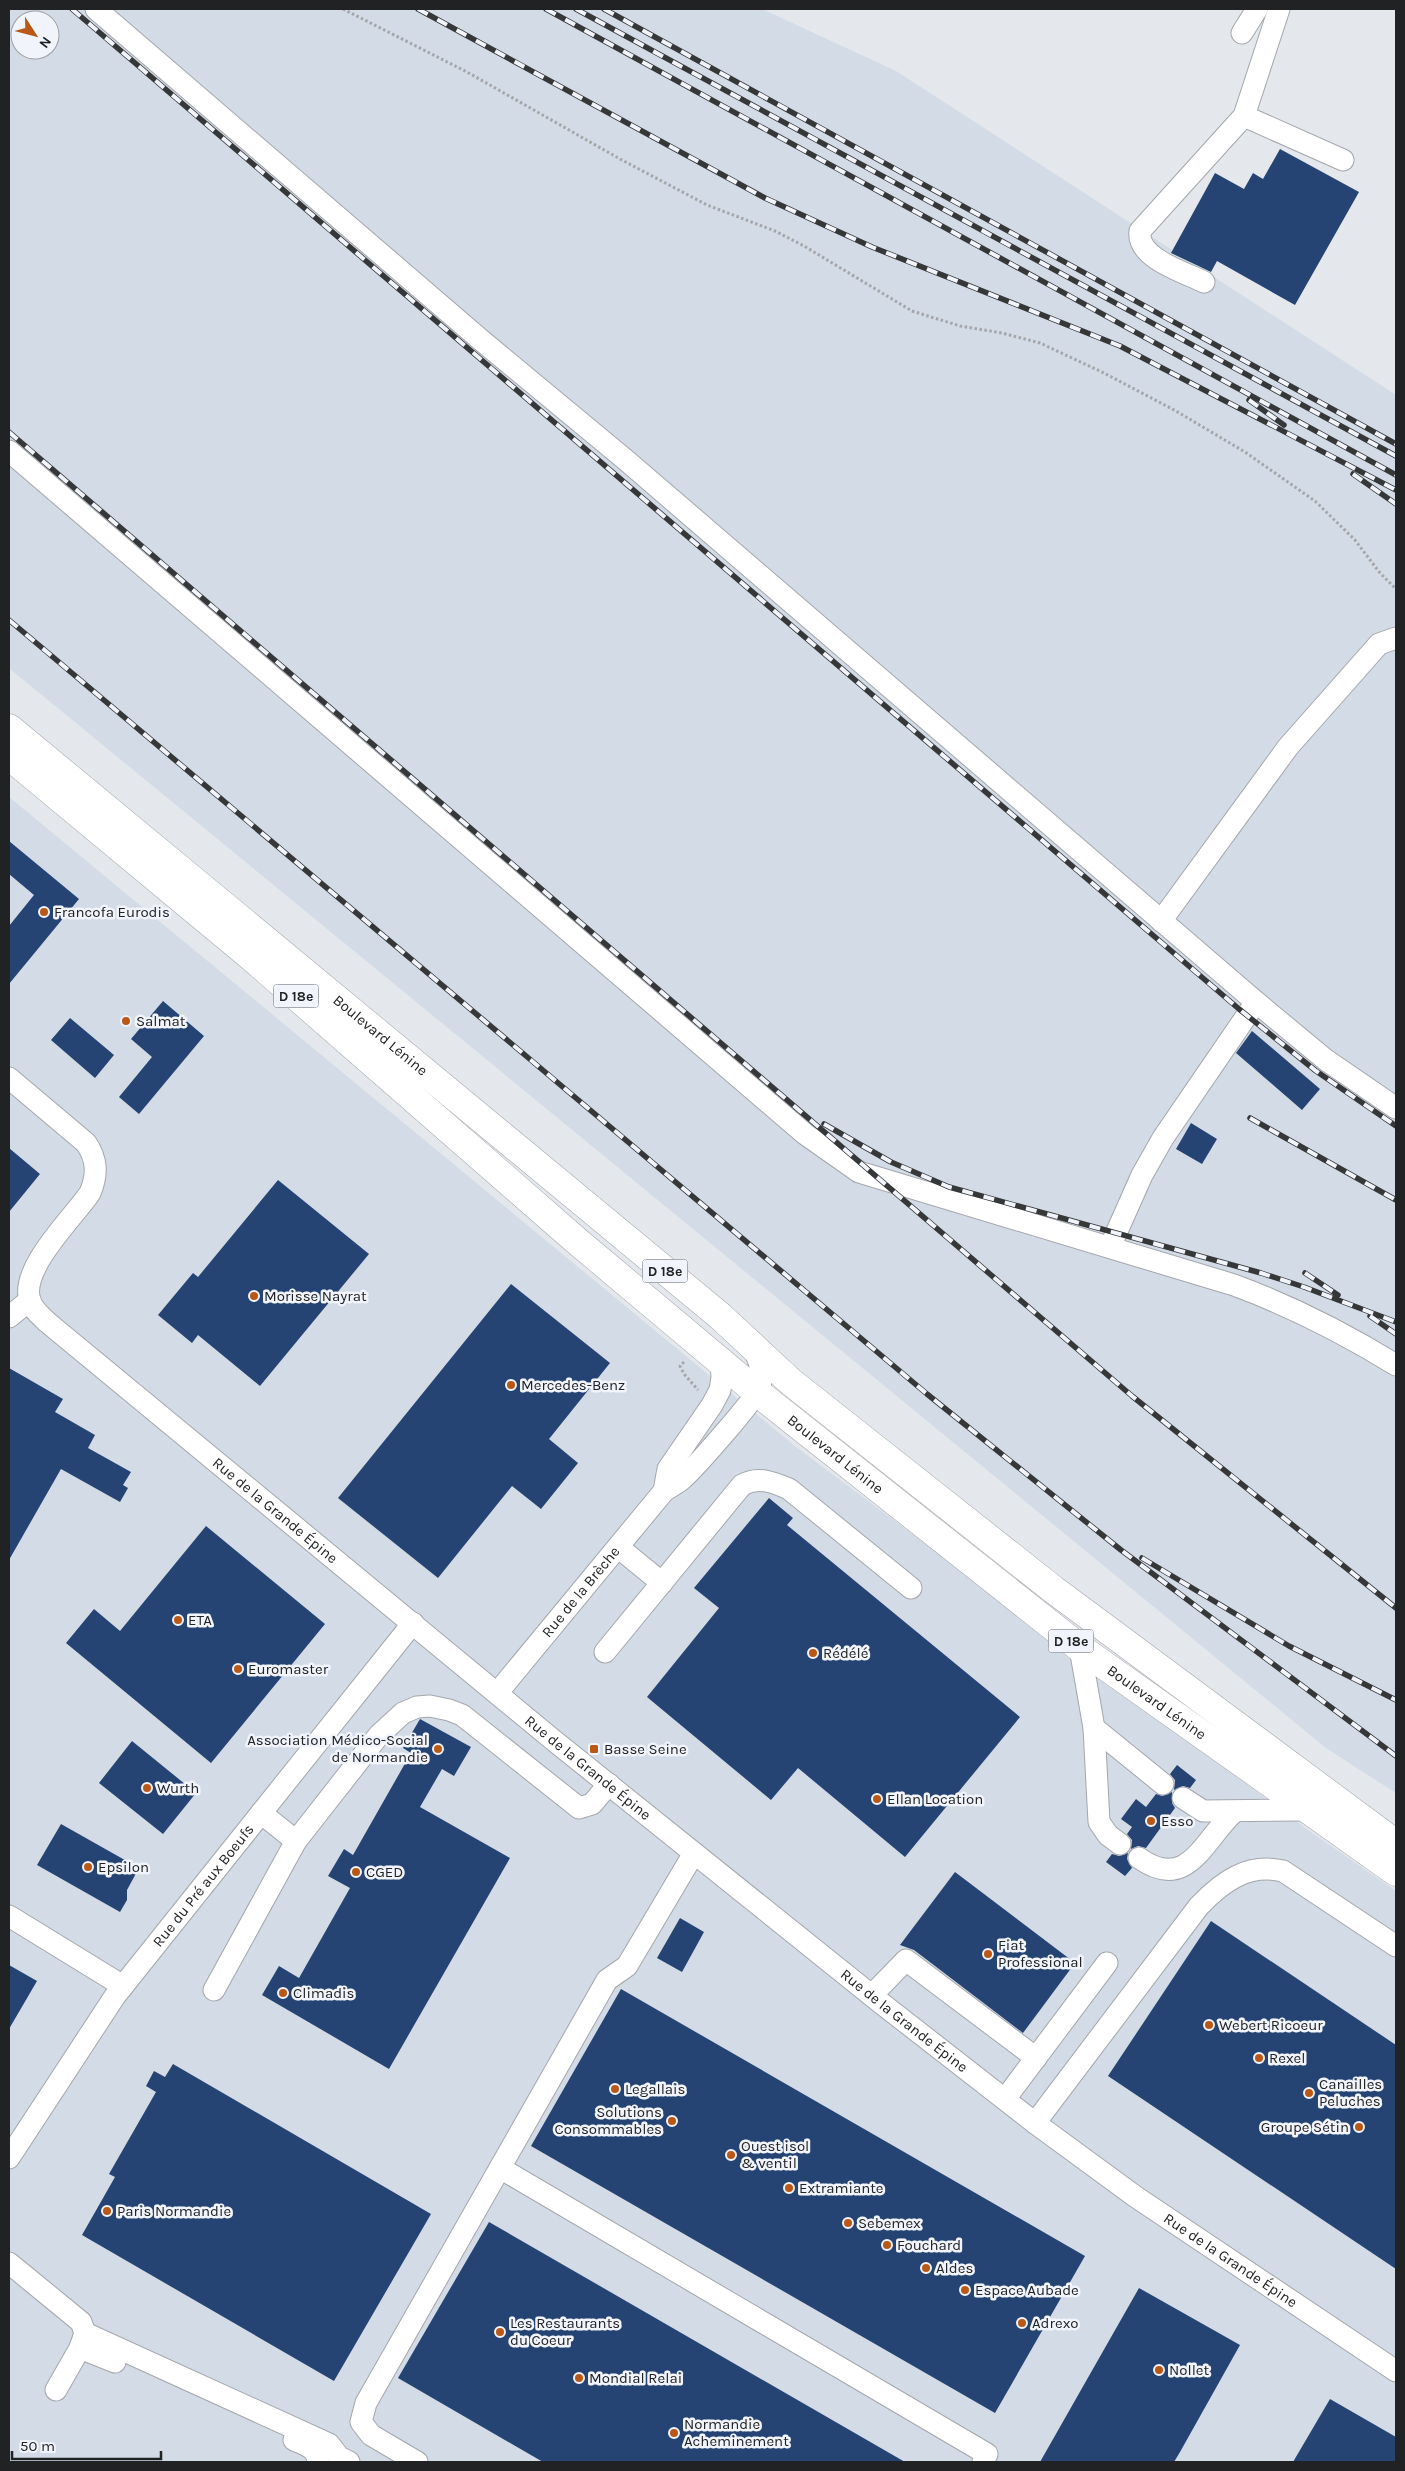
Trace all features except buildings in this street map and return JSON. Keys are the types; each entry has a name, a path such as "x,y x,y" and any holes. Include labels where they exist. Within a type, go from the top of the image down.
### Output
{"main road":[{"name":"Boulevard Lénine","path":"9,728 720,1316 791,1382 1054,1590 1396,1844"},
{"name":"Boulevard Lénine","path":"9,756 249,955 578,1242 721,1361 745,1384 1080,1648 1396,1872"}],"street":[{"path":"96,9 481,340 627,461 1256,1002 1326,1060 1396,1108"},
{"path":"1242,33 1257,9"},
{"path":"1204,282 1151,257 1142,248 1139,239 1140,232 1244,116 1279,9"},
{"path":"1244,116 1343,160"},
{"path":"9,452 805,1134 839,1160 858,1172 1110,1247 1274,1299 1327,1325 1396,1365"},
{"path":"1161,921 1288,747 1379,644 1396,638"},
{"path":"1110,1247 1142,1175 1163,1138 1256,1002"},
{"path":"9,1078 86,1143 93,1154 96,1168 95,1180 90,1193 37,1263 31,1278 30,1300 9,1317"},
{"name":"Rue de la Grande Épine","path":"30,1300 47,1322 609,1784 1035,2123 1136,2197 1396,2371"},
{"name":"Boulevard Lénine","path":"745,1384 760,1363 751,1345"},
{"name":"Boulevard Lénine","path":"745,1384 772,1376 791,1382"},
{"name":"Rue de la Brèche","path":"664,1491 668,1469 712,1405 745,1384"},
{"name":"Rue de la Brèche","path":"498,1692 664,1491 682,1480 745,1384"},
{"path":"605,1652 742,1485 750,1480 773,1482 788,1490 911,1588"},
{"path":"618,1547 662,1583"},
{"name":"Rue du Pré aux Boeufs","path":"9,2158 123,1986 413,1623"},
{"path":"1080,1648 1094,1728 1099,1822 1108,1835 1120,1844"},
{"path":"214,1990 296,1842 379,1735 403,1713 418,1707 430,1706 448,1710 462,1716 579,1808 592,1804 609,1784"},
{"path":"1094,1728 1163,1784"},
{"path":"1183,1798 1203,1811 1306,1810"},
{"path":"1139,1858 1154,1867 1166,1870 1179,1869 1194,1860 1234,1812"},
{"path":"261,1813 296,1842"},
{"path":"417,2462 371,2435 361,2422 366,2403 608,1980 627,1966 694,1853"},
{"path":"1035,2123 1199,1906 1212,1893 1232,1879 1254,1868 1283,1870 1396,1946"},
{"path":"9,1916 123,1986"},
{"path":"872,1995 906,1960 1036,2058"},
{"path":"1005,2099 1107,1963"},
{"path":"500,2168 987,2454 983,2462"},
{"path":"9,2263 81,2322 83,2340 56,2390"},
{"path":"83,2340 329,2444 341,2460"},
{"path":"83,2340 312,2448 318,2455 318,2462"}],"path":[{"path":"343,9 467,72 611,155 707,205 775,231 804,246 912,310 960,326 1002,333 1040,344 1104,373 1176,411 1245,452 1315,501 1355,540 1396,589"}],"shaded area":[{"path":"9,9 762,9 896,71 1396,395 1396,1793 1326,1748 9,668"},
{"path":"9,797 796,1447 1308,1830 1396,1891 1396,2462 9,2462"}],"railway":[{"path":"72,9 1239,1009 1316,1071 1396,1126"},
{"path":"418,9 765,198 872,247 1120,346 1396,490"},
{"path":"546,9 1396,475"},
{"path":"576,9 1396,456"},
{"path":"604,9 1396,444"},
{"path":"1249,400 1284,425"},
{"path":"9,432 1132,1396 1396,1608"},
{"path":"1353,474 1396,504"},
{"path":"9,620 927,1394 1121,1550 1396,1756"},
{"path":"1250,1118 1396,1200"},
{"path":"824,1124 891,1162 949,1187 1261,1273 1304,1287 1396,1322"},
{"path":"1305,1273 1338,1295"},
{"path":"1370,1316 1396,1334"},
{"path":"1142,1558 1289,1646 1396,1700"}],"place":[{"name":"Francofa Eurodis","path":"44,912"},
{"name":"Salmat","path":"126,1021"},
{"name":"Morisse Nayrat","path":"254,1296"},
{"name":"Mercedes-Benz","path":"511,1385"},
{"name":"ETA","path":"178,1620"},
{"name":"Rédélé","path":"813,1653"},
{"name":"Euromaster","path":"238,1669"},
{"name":"Association Médico-Social de Normandie","path":"438,1749"},
{"name":"Basse Seine","path":"594,1749"},
{"name":"Wurth","path":"147,1788"},
{"name":"Ellan Location","path":"877,1799"},
{"name":"Esso","path":"1151,1821"},
{"name":"Epsilon","path":"88,1867"},
{"name":"CGED","path":"356,1872"},
{"name":"Fiat Professional","path":"988,1954"},
{"name":"Climadis","path":"283,1993"},
{"name":"Webert Ricoeur","path":"1209,2025"},
{"name":"Rexel","path":"1259,2058"},
{"name":"Legallais","path":"615,2089"},
{"name":"Canailles Peluches","path":"1309,2093"},
{"name":"Solutions Consommables","path":"672,2121"},
{"name":"Groupe Sétin","path":"1359,2127"},
{"name":"Ouest isol & ventil","path":"731,2155"},
{"name":"Extramiante","path":"789,2188"},
{"name":"Paris Normandie","path":"107,2211"},
{"name":"Sebemex","path":"848,2223"},
{"name":"Fouchard","path":"887,2245"},
{"name":"Aldes","path":"926,2268"},
{"name":"Espace Aubade","path":"965,2290"},
{"name":"Adrexo","path":"1022,2323"},
{"name":"Les Restaurants du Coeur","path":"500,2332"},
{"name":"Nollet","path":"1159,2370"},
{"name":"Mondial Relai","path":"579,2378"},
{"name":"Normandie Acheminement","path":"674,2433"}]}
